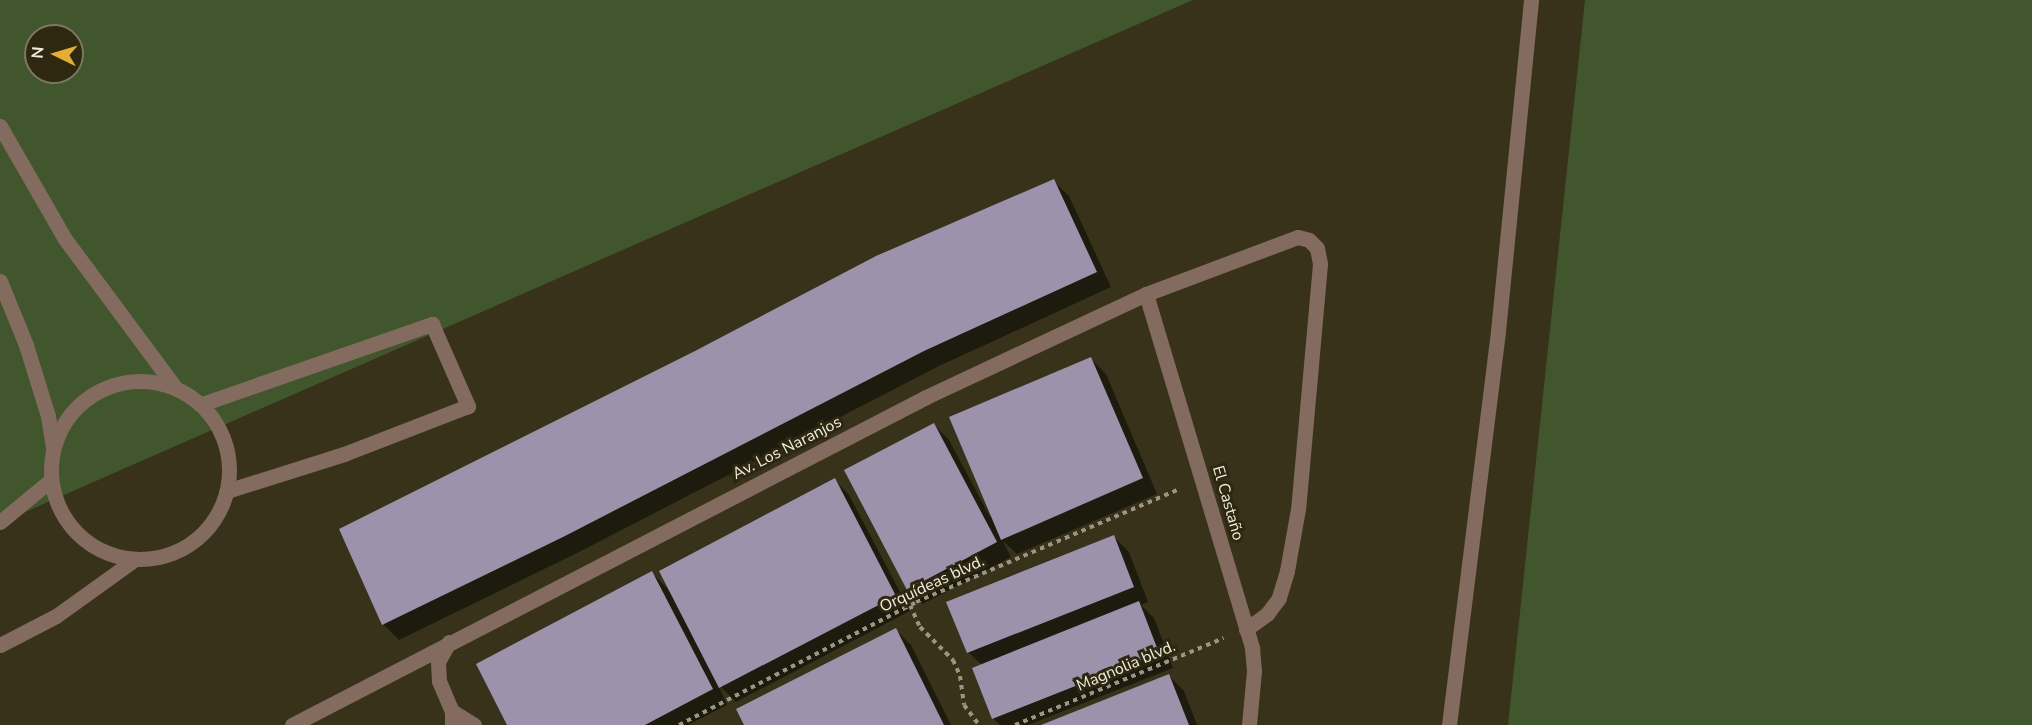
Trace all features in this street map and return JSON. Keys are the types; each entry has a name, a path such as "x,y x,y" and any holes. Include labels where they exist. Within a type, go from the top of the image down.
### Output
{"street":[{"path":"1449,725 1498,331 1532,0"},
{"path":"0,126 65,239 175,387"},
{"name":"Av. Los Naranjos","path":"292,725 448,642 926,397 1146,294 1284,240 1298,237 1309,240 1317,248 1320,264 1298,509 1287,571 1279,598 1267,614 1246,629"},
{"path":"0,281 26,345 48,416 53,449 51,480 57,504 75,532 88,544 110,555 135,560 160,558 183,550 203,534 219,514 227,491 230,467 226,444 216,422 201,404 175,387 145,380 114,384 87,397 65,420 53,449"},
{"name":"El Castaño","path":"1146,294 1246,629 1254,671 1250,725"},
{"path":"201,404 432,324 468,406 344,454 227,491"},
{"path":"0,522 51,480"},
{"path":"0,645 56,616 135,560"},
{"path":"448,642 438,662 439,681 452,718 474,725"}],"path":[{"name":"Orquídeas blvd.","path":"679,725 910,605 1202,480"},
{"path":"910,605 920,627 953,660 960,676 963,705 979,725"},
{"name":"Magnolia blvd.","path":"1015,725 1246,629"}],"green space":[{"path":"0,0 1193,0 0,523"},
{"path":"1585,0 2032,0 2032,725 1508,725"}],"building":[{"path":"1054,179 1097,272 924,351 565,536 382,625 339,529 695,351 876,256"},
{"path":"1091,357 1143,478 1001,540 949,417"},
{"path":"934,423 997,542 907,590 844,470"},
{"path":"835,478 896,596 719,688 659,571"},
{"path":"1114,535 1134,587 967,653 946,602"},
{"path":"652,571 713,689 645,725 507,725 476,664"},
{"path":"1139,601 1159,653 992,719 972,668"},
{"path":"896,628 944,725 744,725 736,709"},
{"path":"1169,674 1189,725 1041,725"}]}
